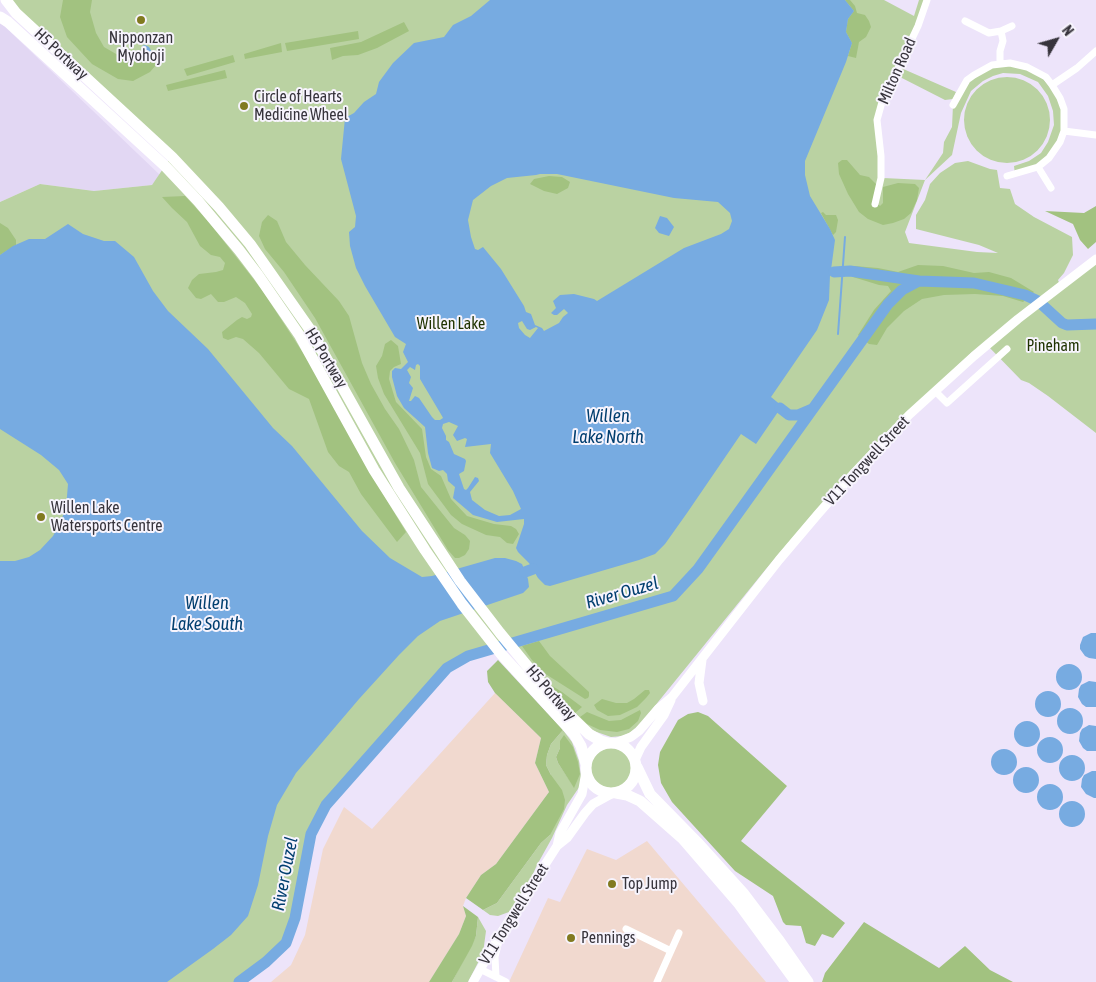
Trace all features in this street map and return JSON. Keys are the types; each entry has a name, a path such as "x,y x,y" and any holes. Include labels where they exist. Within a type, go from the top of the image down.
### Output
{"main road":[{"name":"H5 Portway","path":"6,0 16,13 178,172 230,220 268,269 329,360 386,464 434,543 520,667"},
{"name":"H5 Portway","path":"0,17 168,162"},
{"name":"H5 Portway","path":"178,172 239,250 285,314 318,366 374,470 462,604 578,730 596,739 612,743"},
{"name":"H5 Portway","path":"578,730 586,768"},
{"path":"796,982 734,898 682,838 640,801 627,795 601,791 596,788 588,778 586,768 589,756 594,749 600,745 612,743 628,748 650,794 698,842 744,894 808,982"},
{"path":"615,793 622,791 631,784 636,773 636,763"}],"street":[{"name":"Milton Road","path":"875,204 881,178 882,156 877,120 882,102 918,26 927,0"},
{"path":"965,20 989,33 1001,31 1012,26"},
{"path":"1000,64 1000,51 1003,41 1001,31"},
{"path":"1052,84 1077,68 1096,51"},
{"path":"953,105 967,80 974,74 992,65 1010,63 1027,67 1046,77 1052,84 1064,109 1064,131 1055,150 1038,168 1006,176"},
{"path":"1064,131 1096,135"},
{"path":"1038,168 1051,188"},
{"name":"V11 Tongwell Street","path":"636,763 642,747 664,715 672,698 779,560 881,444 974,356 1060,285 1096,259"},
{"path":"935,391 947,403 1007,349"},
{"path":"702,660 699,683 703,701"},
{"name":"V11 Tongwell Street","path":"612,743 631,737 658,709 672,698"},
{"name":"V11 Tongwell Street","path":"557,846 560,833 582,794 586,768"},
{"name":"V11 Tongwell Street","path":"473,982 501,933 557,846 567,838 584,813 593,804 615,793"},
{"path":"626,929 670,951"},
{"path":"496,977 495,958 501,933"},
{"path":"657,982 679,933"},
{"path":"480,968 506,982"}],"shaded area":[{"path":"0,22 160,175 152,185 94,191 40,184 0,202"},
{"path":"495,693 541,738 535,763 549,792 496,864 481,875 466,898 463,906 466,916 459,934 429,982 271,982 291,965 305,935 323,849 344,807 372,829"},
{"path":"647,841 766,982 509,982 548,898 560,902 587,849 616,860"}],"green space":[{"name":"Willen Lake","path":"6,0 884,0 914,16 919,0 927,0 877,120 883,178 925,180 905,232 909,243 998,253 979,245 916,229 916,215 925,200 930,184 940,173 955,163 968,161 997,170 1000,188 1010,189 1015,204 1034,217 1072,237 1073,255 1064,273 1058,280 1060,285 1096,259 1096,433 1048,396 1021,380 987,345 971,353 913,407 817,509 641,723 631,732 623,736 611,737 591,730 508,643 468,656 447,668 326,804 311,834 295,918 286,943 266,962 239,982 0,982 0,202 40,184 94,191 152,185 171,157"},
{"path":"63,0 92,0 90,12 96,33 104,47 123,58 133,52 144,52 154,57 156,65 150,72 133,81 118,79 92,64 67,37 60,17"},
{"path":"845,0 850,0 855,6 857,13 865,15 871,27 866,37 859,42 856,58 848,56 852,43 846,32 848,19 854,11"},
{"path":"404,22 409,31 377,48 358,55 343,56 332,60 330,48 361,42"},
{"path":"358,31 359,39 287,51 285,43"},
{"path":"281,43 282,52 245,59 244,54"},
{"path":"233,55 235,62 187,76 184,69"},
{"path":"1000,64 1035,70 1060,98 1064,131 1049,158 1015,175 1014,166 1029,161 1041,153 1048,142 1054,125 1053,111 1048,96 1038,82 1020,74 1003,73 983,81 971,91 961,113 952,155 925,180 943,153 944,142 952,127 953,105 967,80"},
{"path":"901,68 956,92 953,99 945,100 898,76"},
{"path":"225,70 227,78 168,91 166,85"},
{"path":"1007,77 1023,80 1031,84 1043,96 1047,104 1050,120 1047,136 1043,144 1031,156 1023,160 1007,163 991,160 983,156 971,144 967,136 964,120 967,104 971,96 983,84 991,80"},
{"path":"842,160 847,160 860,175 869,177 878,186 876,202 880,206 883,203 883,187 898,183 915,184 919,188 917,200 911,213 904,219 883,225 868,219 859,212 839,174 838,163"},
{"path":"549,176 562,177 570,182 568,188 557,194 544,191 530,184 534,179"},
{"path":"185,196 208,221 262,290 307,359 369,471 406,532 397,542 361,494 349,472 339,466 328,452 309,399 289,389 259,353 243,339 236,337 228,340 223,338 222,332 237,320 242,317 247,319 251,317 252,314 245,303 236,297 224,302 218,302 211,294 201,299 196,298 188,288 192,280 199,274 223,270 225,263 220,257 211,255 200,246 187,222 162,197"},
{"path":"1096,206 1096,242 1088,249 1080,240 1073,224 1045,211 1084,213"},
{"path":"823,212 826,215 836,215 838,220 836,232 833,235 821,213"},
{"path":"268,215 277,221 286,242 339,301 349,316 362,363 371,384 399,429 414,460 421,487 454,528 465,535 470,541 469,549 465,555 455,558 448,550 395,463 315,318 284,272 265,249 259,236 262,222"},
{"path":"0,223 8,228 16,240 16,245 0,255"},
{"path":"918,265 943,266 974,273 989,272 1011,278 1034,292 1023,302 1003,296 975,294 944,295 922,299 904,311 887,328 877,345 869,344 858,335 874,310 891,291 888,286 853,277 851,274 854,266 898,272"},
{"path":"391,340 398,346 401,364 390,371 389,379 396,402 422,429 426,457 431,469 441,476 451,499 467,516 494,524 511,526 516,529 519,534 513,544 507,543 500,537 486,535 462,524 451,515 428,484 420,453 384,394 378,378 376,366 382,356 385,344"},
{"path":"539,641 550,656 589,692 588,698 585,699 544,673 522,646"},
{"path":"498,660 563,730 551,744 546,765 562,790 565,800 564,809 550,835 541,843 497,903 483,910 466,898 481,875 496,864 549,792 535,763 541,738 495,693 488,682 487,671"},
{"path":"549,684 582,707 575,713 561,700"},
{"path":"645,690 649,690 650,693 637,707 620,715 608,716 597,710 594,705 602,699 616,703 627,703"},
{"path":"640,710 641,713 638,721 629,729 617,732 600,730 587,724 580,717 587,712 609,721 621,720"},
{"path":"698,712 708,716 787,786 741,841 845,923 833,938 822,934 815,946 806,943 801,926 786,925 783,922 773,896 735,871 672,802 661,783 658,765 660,752 678,720 688,714"},
{"path":"563,730 572,742 579,761 580,786 567,805 528,885 509,912 498,916 490,915 483,910 497,903 541,843 550,835 551,775 546,765 551,744","holes":["560,748 574,787 558,763 556,757"]},
{"path":"564,735 573,747 578,762 580,774 574,788 556,757 560,748 560,741"},
{"path":"611,748 625,754 631,768 625,782 611,788 597,782 591,768 597,754"},
{"path":"463,906 478,917 476,936 472,946 452,982 429,982 459,934 466,916"},
{"path":"478,917 486,931 483,953 468,982 452,982 476,936"},
{"path":"864,922 939,968 965,946 990,970 1013,982 822,982 825,973"}],"water":[{"name":"Willen Lake North","path":"490,0 845,0 854,11 848,19 846,32 852,43 846,62 805,161 805,175 810,196 835,240 831,270 834,272 830,275 829,300 817,330 771,397 782,406 756,444 741,434 665,544 655,554 550,586 545,585 538,578 529,563 516,548 524,519 497,522 473,515 453,498 455,487 448,481 447,474 443,470 439,471 432,468 425,427 404,408 397,396 392,377 392,371 395,368 401,369 408,362 403,352 406,344 395,337 365,286 356,268 350,246 349,232 355,227 356,216 341,159 345,118 354,113 364,102 376,94 379,82 393,63 414,43 444,37 453,25 471,16","holes":["557,174 674,198 718,202 730,213 732,221 729,229 721,234 684,248 597,301 574,294 560,295 553,301 556,308 551,313 557,315 564,309 568,313 559,323 544,331 535,325 531,314 526,312 501,269 483,247 478,250 475,249 468,220 473,200 491,186 507,178","522,321 527,329 530,330 538,328 530,338 519,328 518,323","416,365 420,366 420,379 443,418 440,420 435,420 432,417 419,398 415,396 409,401 413,388 409,383 411,377 407,370 410,367 415,370","449,422 458,426 453,435 457,441 467,439 465,447 491,444 490,453 513,491 521,509 510,515 499,516 485,510 472,500 470,492 479,481 478,478 475,477 468,488 464,489 459,474 464,471 466,461 454,454 449,442 446,440 442,428 443,424"]},
{"path":"142,46 149,47 153,54 149,59 142,50"},
{"path":"660,216 667,218 674,227 669,236 659,233 655,228"},
{"name":"Willen Lake South","path":"68,224 83,234 104,241 115,241 134,257 153,291 168,311 208,349 362,531 390,558 422,577 432,576 495,558 505,558 522,564 528,579 529,587 523,593 440,621 418,636 359,699 296,773 277,805 268,836 258,885 248,916 231,935 167,982 0,982 0,561 15,561 29,557 40,550 53,536 66,508 68,484 59,470 41,455 0,429 0,255 13,246 29,239 45,239"},
{"path":"1096,633 1096,659 1085,656 1080,649 1083,637"},
{"path":"1069,664 1078,668 1082,677 1078,686 1069,690 1060,686 1056,677 1060,668"},
{"path":"1089,681 1096,682 1096,707 1086,707 1078,697 1081,685"},
{"path":"1048,691 1057,695 1061,704 1057,713 1048,717 1039,713 1035,704 1039,695"},
{"path":"1070,708 1079,712 1083,721 1079,730 1070,734 1061,730 1057,721 1061,712"},
{"path":"1027,721 1036,725 1040,734 1036,743 1027,747 1018,743 1014,734 1018,725"},
{"path":"1089,725 1096,726 1096,751 1087,751 1079,741 1082,729"},
{"path":"1050,737 1059,741 1063,750 1059,759 1050,763 1041,759 1037,750 1041,741"},
{"path":"1004,749 1013,753 1017,762 1013,771 1004,775 995,771 991,762 995,753"},
{"path":"1072,755 1081,759 1085,768 1081,777 1072,781 1063,777 1059,768 1063,759"},
{"path":"1026,767 1035,771 1039,780 1035,789 1026,793 1017,789 1013,780 1017,771"},
{"path":"1096,771 1096,798 1086,794 1081,787 1084,775"},
{"path":"1050,784 1059,788 1063,797 1059,806 1050,810 1041,806 1037,797 1041,788"},
{"path":"1072,801 1081,805 1085,814 1081,823 1072,827 1063,823 1059,814 1063,805"}],"waterway":[{"path":"838,334 845,237"},
{"path":"834,272 850,271 919,281"},
{"name":"River Ouzel","path":"239,982 266,962 286,943 295,918 311,834 326,805 447,668 468,656 673,596 698,569 888,304 902,290 919,281 974,283 1025,295 1038,301 1062,323 1067,325 1096,324"},
{"path":"780,408 789,415 798,415 812,409"},
{"path":"525,572 533,569"}],"place":[{"name":"Nipponzan Myohoji","path":"141,20"},
{"name":"Circle of Hearts Medicine Wheel","path":"244,106"},
{"name":"Willen Lake Watersports Centre","path":"41,517"},
{"name":"Top Jump","path":"612,884"},
{"name":"Pennings","path":"571,938"}],"park label":[{"name":"Pineham","path":"1053,346"}]}
